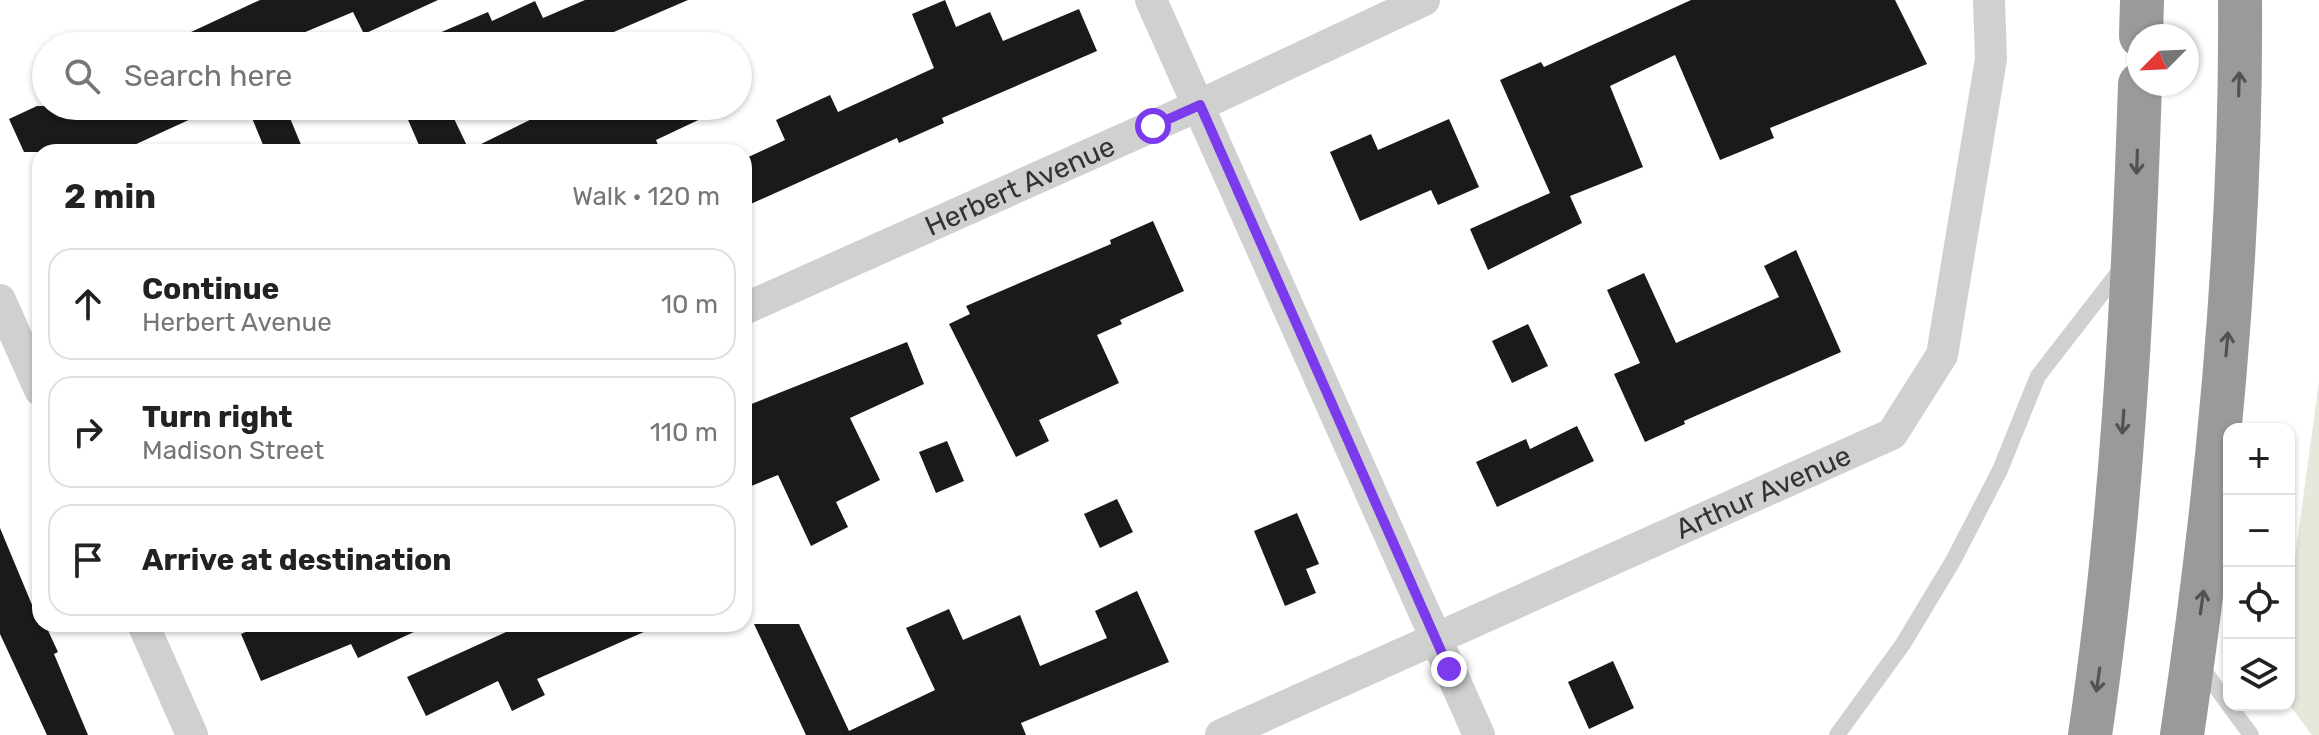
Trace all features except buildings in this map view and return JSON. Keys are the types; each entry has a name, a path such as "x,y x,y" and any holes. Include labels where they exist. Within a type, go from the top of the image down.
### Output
{"highway":[{"path":"2141,24 2142,0"},
{"path":"2182,735 2206,571 2229,322 2240,0"},
{"path":"2090,735 2121,461 2135,251 2140,96"}],"street":[{"path":"1151,0 1479,735"},
{"name":"Herbert Avenue","path":"752,305 1200,105 1424,0"},
{"name":"Arthur Avenue","path":"1221,735 1892,434 1942,355 1991,59 1989,0"},
{"path":"0,300 32,372"},
{"path":"147,632 192,735"}],"lane":[{"path":"1837,735 1903,644 1953,561 2000,470 2038,376 2135,251"},
{"path":"2194,657 2223,697"},
{"path":"2233,711 2251,735"}],"shaded area":[{"path":"2319,381 2319,735 2312,735 2294,711 2295,558"}],"route":[{"path":"1153,126 1200,105 1449,669"}]}
